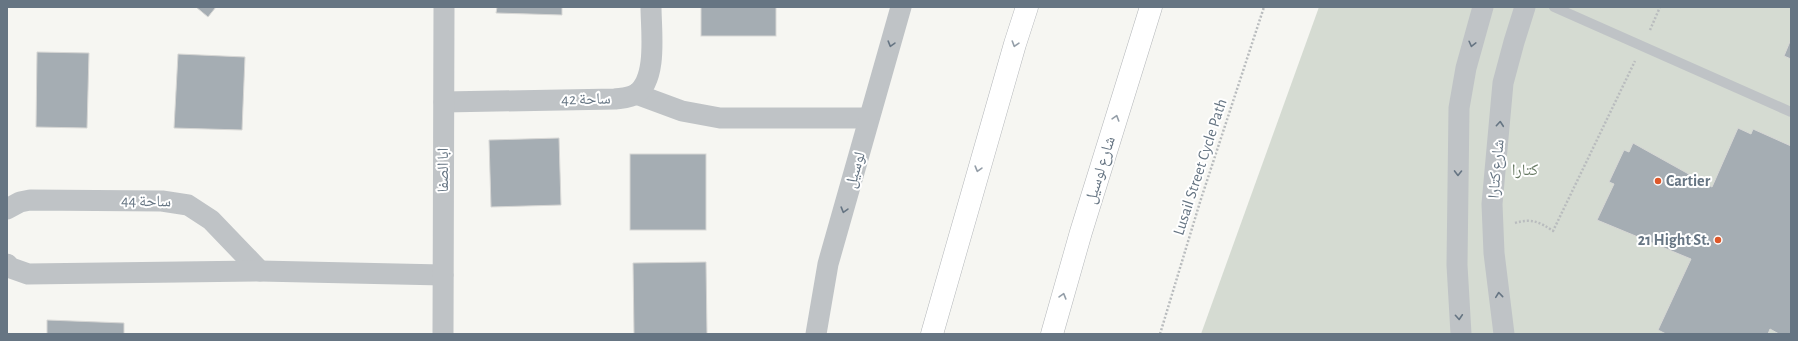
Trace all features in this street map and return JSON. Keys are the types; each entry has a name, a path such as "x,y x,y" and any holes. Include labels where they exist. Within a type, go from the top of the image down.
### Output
{"highway":[{"path":"932,334 1015,44 1027,7"},
{"name":"شارع لوسيل","path":"1052,334 1081,232 1152,7"}],"street":[{"name":"ابا الصفا","path":"442,334 444,7"},
{"path":"651,7 649,77 636,94 682,111 720,118 869,118"},
{"name":"لوسيل","path":"816,334 828,264 902,7"},
{"path":"1461,334 1457,265 1459,108 1466,68 1483,7"},
{"name":"شارع كتارا","path":"1504,334 1492,204 1503,83 1525,7"},
{"name":"ساحة 42","path":"444,102 615,99 636,94"},
{"name":"ساحة 44","path":"7,209 20,202 30,200 162,201 188,204 211,220 260,271"},
{"path":"7,264 11,268 28,274 260,271 443,275"}],"lane":[{"path":"1554,7 1791,112"}],"path":[{"name":"Lusail Street Cycle Path","path":"1160,334 1200,202 1264,7"},
{"path":"1494,234 1515,223 1526,220 1537,221 1553,231 1660,7"}],"green space":[{"name":"كتارا","path":"1319,7 1791,7 1791,334 1201,334"}],"building":[{"path":"196,7 216,7 208,17"},
{"path":"497,7 562,7 562,15 496,13"},
{"path":"701,7 776,7 776,36 701,36"},
{"path":"1791,39 1791,59 1784,56"},
{"path":"37,52 89,53 87,128 36,127"},
{"path":"178,54 245,57 242,130 174,128"},
{"name":"21 Hight St.","path":"1738,128 1751,134 1753,129 1791,146 1791,334 1779,334 1770,329 1768,334 1666,334 1658,330 1691,259 1597,220 1614,184 1609,182 1624,150 1629,152 1633,143 1712,187"},
{"path":"559,138 561,205 491,207 489,140"},
{"path":"630,154 706,154 706,230 630,230"},
{"path":"706,262 707,334 634,334 633,263"},
{"path":"47,320 124,323 124,334 47,334"}],"place":[{"name":"Cartier","path":"1658,181"},
{"name":"21 Hight St.","path":"1718,240"}]}
